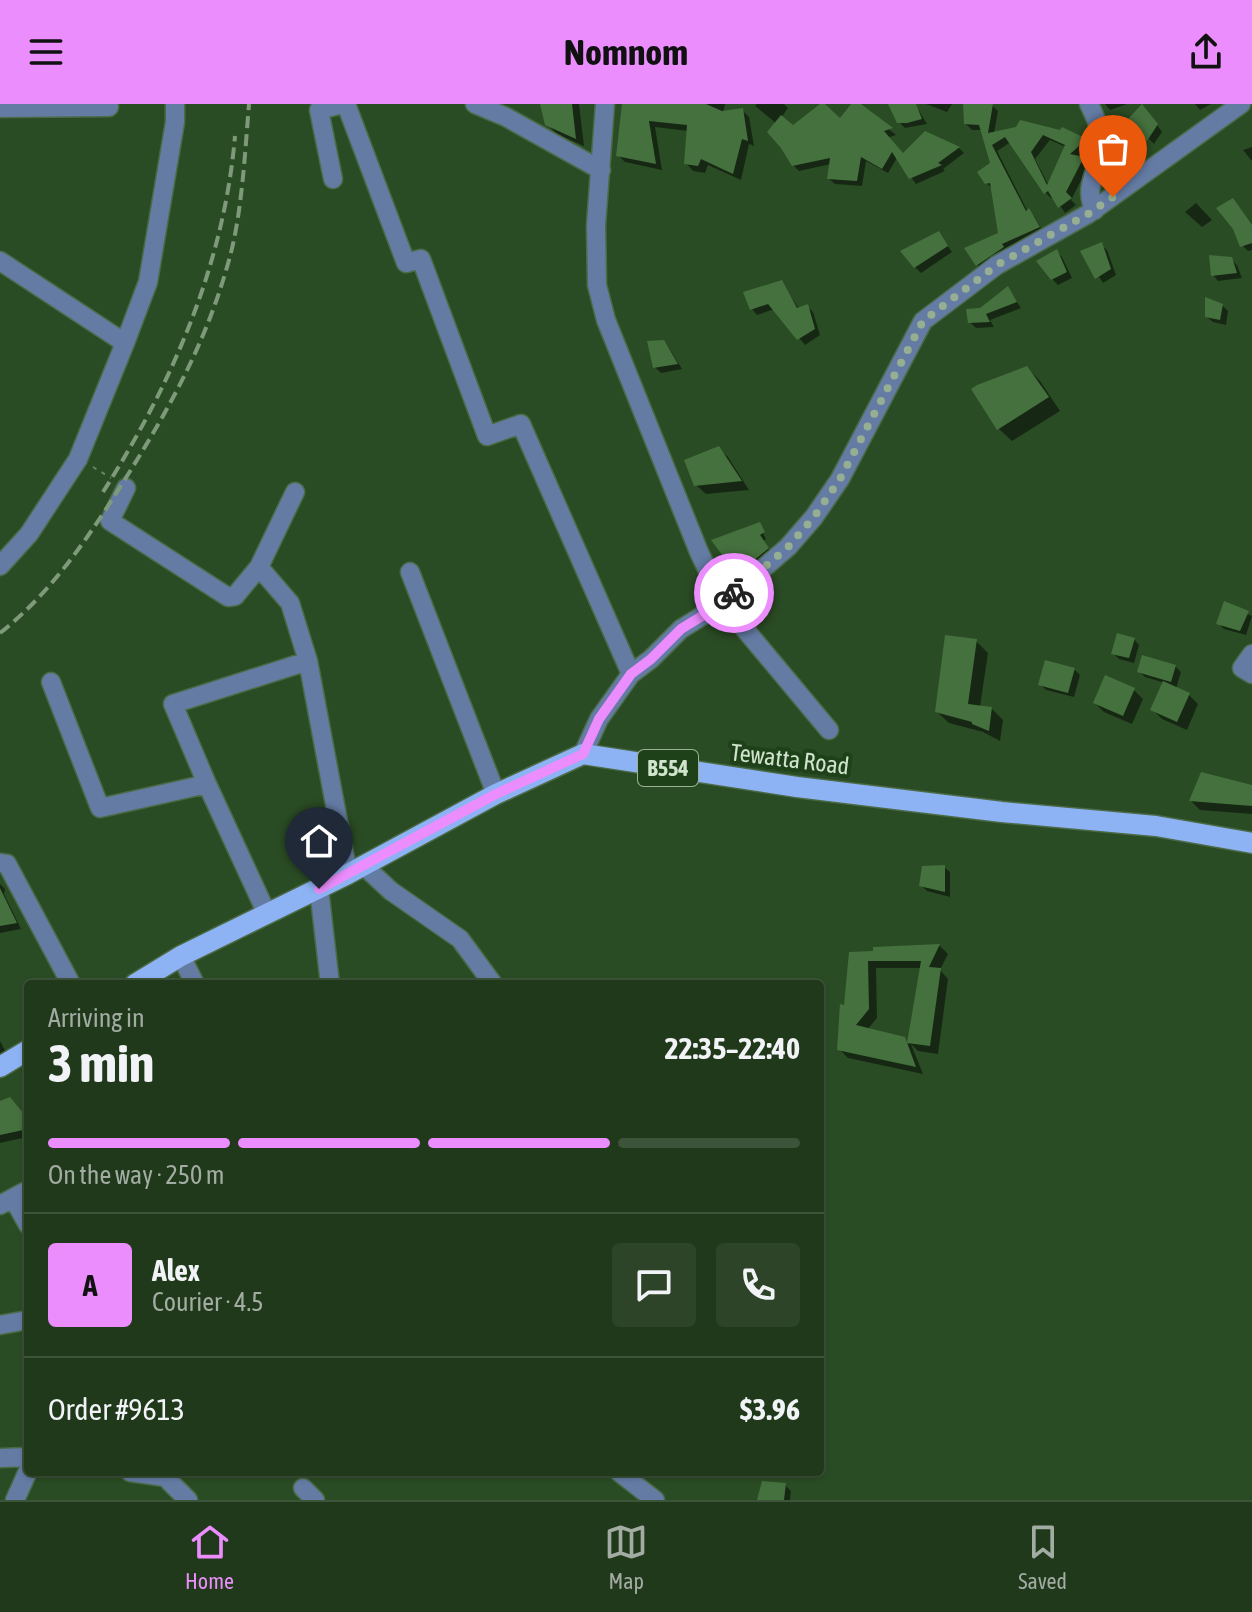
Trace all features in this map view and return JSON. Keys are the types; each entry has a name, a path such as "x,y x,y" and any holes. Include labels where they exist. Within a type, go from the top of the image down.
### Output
{"main road":[{"path":"142,980 181,956 319,889 496,794 583,754"},
{"name":"Tewatta Road","path":"583,754 797,787 1002,812 1156,826 1252,843"},
{"path":"0,1067 24,1052"}],"street":[{"path":"0,566 29,534 78,459 125,343 148,282 175,122 175,104"},
{"path":"333,179 319,110 344,104 406,263 421,259 487,436 521,424 631,674"},
{"path":"475,104 506,117 601,170"},
{"path":"605,104 596,225 597,285 606,320 699,552 723,603 829,730"},
{"path":"1089,104 1098,124 1101,146 1090,183 1089,200 1095,210"},
{"path":"583,754 599,719 631,674 681,629 723,603 788,547 814,517 840,479 923,321 997,265 1095,210 1241,104"},
{"path":"0,108 109,107"},
{"path":"0,261 125,343"},
{"path":"126,488 110,521 228,597 235,596 259,567 295,492"},
{"path":"259,567 290,603 308,661 356,869 460,939 490,980"},
{"path":"410,572 496,794"},
{"path":"1252,654 1242,668 1252,674"},
{"path":"267,914 173,704 308,661"},
{"path":"51,682 100,808 207,784"},
{"path":"0,863 7,864 69,980"},
{"path":"319,889 330,980"},
{"path":"181,956 193,980"},
{"path":"14,1198 24,1217"},
{"path":"0,1325 24,1321"},
{"path":"0,1458 24,1457"},
{"path":"15,1500 26,1476"},
{"path":"158,1476 165,1477 188,1500"},
{"path":"624,1476 655,1500"}],"path":[{"path":"78,459 126,488"}],"building":[{"path":"540,104 572,104 576,139 545,125"},
{"path":"622,104 706,104 722,111 743,108 748,141 742,139 733,174 701,159 698,166 684,164 687,125 649,121 656,164 616,156"},
{"path":"820,104 825,104 840,118 851,104 861,104 893,128 884,131 903,153 925,131 960,147 938,163 942,165 909,179 892,152 882,169 861,157 857,181 827,179 830,158 792,166 767,132 781,115 793,125"},
{"path":"888,104 916,104 922,119 897,123"},
{"path":"963,104 993,104 988,133 1016,127 1020,120 1060,130 1062,127 1087,139 1070,154 1084,157 1066,192 1072,198 1058,208 1048,191 1044,194 1005,137 992,145 1026,211 1029,208 1040,227 1002,244 1004,247 976,266 964,248 998,233 990,183 985,184 977,172 990,163 979,125 964,124","holes":["1043,135 1065,145 1047,185 1031,152"]},
{"path":"1142,104 1158,124 1147,141 1127,120"},
{"path":"1233,198 1252,225 1252,243 1240,247 1233,229 1216,208"},
{"path":"939,231 948,246 914,268 900,251"},
{"path":"1102,242 1111,269 1095,279 1080,251"},
{"path":"1057,249 1067,272 1051,280 1036,261"},
{"path":"1209,255 1232,257 1237,273 1211,276"},
{"path":"782,280 797,308 808,304 815,329 797,340 768,304 750,310 743,292"},
{"path":"1008,286 1017,302 986,314 990,322 968,323 966,309 980,308"},
{"path":"1205,297 1223,304 1220,320 1205,317"},
{"path":"664,340 678,364 653,368 647,341"},
{"path":"1027,366 1049,397 997,430 971,389"},
{"path":"719,446 742,481 694,486 684,460"},
{"path":"760,522 765,532 760,535 769,548 752,562 750,559 734,576 725,567 729,564 711,540"},
{"path":"1224,601 1249,611 1240,631 1216,624"},
{"path":"1117,633 1135,638 1129,658 1111,654"},
{"path":"945,635 977,639 968,704 992,707 989,731 972,722 935,712"},
{"path":"1142,655 1176,665 1171,682 1137,672"},
{"path":"1045,660 1075,668 1068,693 1038,685"},
{"path":"1105,675 1135,688 1123,716 1093,703"},
{"path":"1163,681 1190,693 1177,722 1150,710"},
{"path":"1201,772 1252,785 1252,806 1189,801"},
{"path":"945,865 945,892 919,886 922,866"},
{"path":"0,888 17,923 0,926"},
{"path":"940,944 929,967 941,968 930,1046 907,1043 916,1067 837,1050 840,1004 844,1005 849,952 873,951 873,947","holes":["868,961 921,961 907,1043 905,1037 856,1025 869,1009"]},
{"path":"10,1097 24,1114 24,1130 0,1135 0,1101"},
{"path":"762,1481 786,1483 784,1500 757,1500"}],"railway":[{"path":"0,633 52,583 96,524 155,430 197,349 220,291 233,242 249,104"},
{"path":"103,492 151,409 191,322 219,231 235,136"}],"way so far":[{"path":"734,593 788,547 814,517 840,479 923,321 997,265 1113,197"}],"route":[{"path":"319,889 496,794 583,754 599,719 631,674 681,629 734,593"}]}
